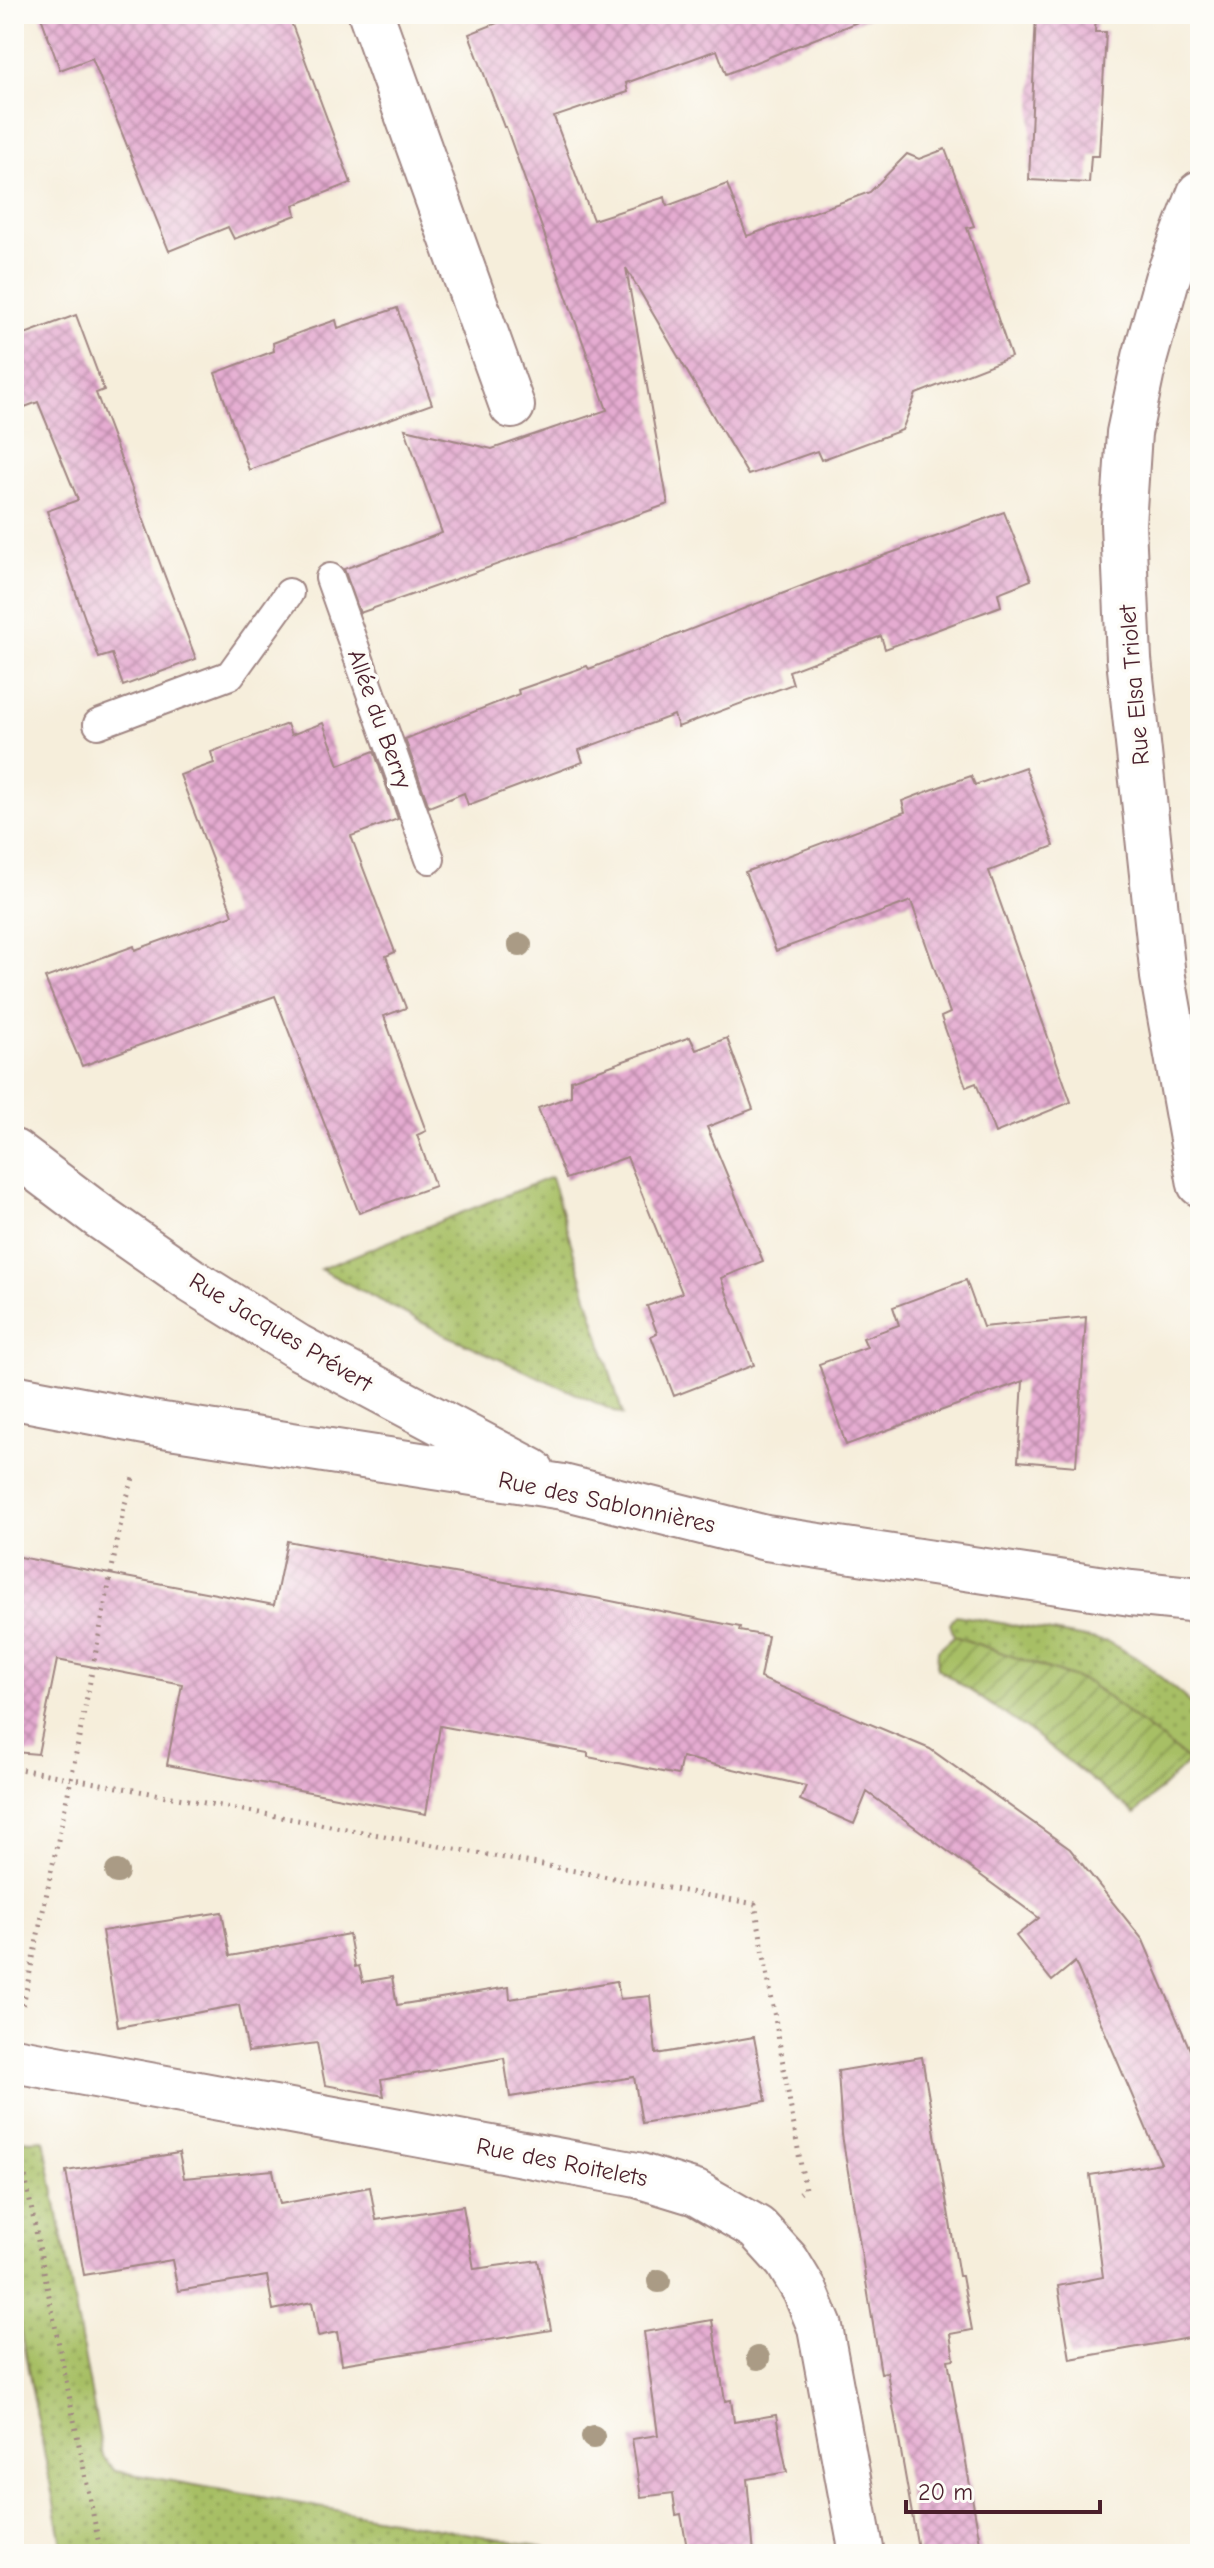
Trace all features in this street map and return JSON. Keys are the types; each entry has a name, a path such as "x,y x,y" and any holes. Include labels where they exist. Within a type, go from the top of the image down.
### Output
{"street":[{"path":"375,25 512,406"},
{"name":"Rue Elsa Triolet","path":"1200,193 1167,279 1145,357 1129,433 1123,524 1129,659 1163,977 1200,1184"},
{"name":"Rue Jacques Prévert","path":"14,1152 192,1281 298,1347 563,1487"},
{"name":"Rue des Sablonnières","path":"14,1397 150,1423 563,1487 766,1538 1200,1600"},
{"name":"Rue des Roitelets","path":"17,2040 637,2175 696,2193 757,2228 787,2261 805,2291 820,2327 862,2554"}],"lane":[{"name":"Allée du Berry","path":"330,578 430,859"},
{"path":"98,724 230,675 289,593"}],"path":[{"path":"17,2040 124,1507 137,1467"},
{"path":"14,1768 755,1904 805,2189 795,2197"},
{"path":"14,2122 101,2554"}],"green space":[{"path":"551,1177 623,1415 446,1335 320,1269"},
{"path":"956,1615 1108,1642 1142,1661 1200,1711 1200,1751 1189,1761 1089,1683 954,1636 950,1624"},
{"path":"954,1636 1089,1683 1189,1761 1135,1814 1035,1735 937,1668 938,1650"},
{"path":"44,2139 103,2457 115,2471 584,2554 64,2554 14,2298 14,2141"}],"building":[{"path":"40,14 288,14 351,183 294,205 296,215 234,239 228,227 169,251 92,58 60,70"},
{"path":"520,14 870,14 870,17 726,74 717,50 626,83 628,92 554,117 593,220 665,197 667,206 727,184 747,236 870,192 907,154 919,159 945,149 974,226 967,228 1011,357 916,394 902,430 821,460 817,451 748,475 626,268 668,504 360,613 344,569 442,533 405,429 492,449 607,410 506,127 469,34"},
{"path":"1036,14 1096,14 1095,32 1106,32 1099,156 1091,156 1089,183 1029,180"},
{"path":"397,308 432,404 249,470 215,373 274,351 273,343 304,331 336,320 338,328"},
{"path":"76,315 104,390 96,393 196,659 123,686 112,654 99,658 47,511 78,500 38,402 14,411 14,338"},
{"path":"1004,512 1031,580 998,593 1001,606 885,649 881,636 789,671 793,684 678,727 674,715 579,750 583,762 468,805 464,793 429,807 405,739 519,694 518,690 587,666 589,669 825,577"},
{"path":"323,723 339,765 374,751 398,819 351,836 395,952 386,956 406,1008 384,1016 426,1131 417,1135 435,1186 359,1213 275,996 82,1066 45,978 233,915 180,775 214,763 211,752 287,724 291,735"},
{"path":"1025,767 1054,846 989,871 1071,1102 995,1133 976,1083 966,1087 941,1017 950,1013 911,901 776,951 745,872 905,812 902,801 939,787 971,776 975,785"},
{"path":"690,1037 696,1050 727,1038 753,1109 707,1127 763,1261 721,1278 754,1365 674,1396 651,1336 657,1333 647,1306 682,1293 627,1157 566,1179 538,1108 571,1096 571,1080"},
{"path":"966,1280 983,1327 1086,1317 1076,1466 1018,1461 1023,1381 846,1445 819,1364 867,1347 863,1338 899,1325 893,1307"},
{"path":"287,1541 596,1598 740,1627 739,1631 768,1636 760,1678 930,1749 1070,1849 1143,1940 1200,2073 1200,2336 1070,2359 1058,2286 1103,2277 1090,2175 1161,2163 1075,1962 1052,1981 1016,1936 1039,1918 867,1792 854,1824 800,1800 806,1786 682,1757 678,1775 588,1757 588,1753 440,1726 426,1814 167,1765 182,1684 57,1660 38,1754 14,1752 14,1556 274,1605"},
{"path":"222,1912 230,1956 349,1934 355,1967 359,1966 363,1982 392,1977 397,2005 509,1987 510,1999 617,1981 620,1999 650,1996 656,2054 754,2037 766,2101 642,2123 634,2077 510,2097 504,2058 381,2080 384,2096 325,2085 317,2043 248,2052 239,2005 118,2027 102,1931"},
{"path":"922,2057 959,2276 962,2276 972,2330 950,2334 954,2359 948,2360 982,2554 919,2554 887,2372 881,2373 842,2135 838,2071"},
{"path":"179,2153 184,2178 273,2170 280,2204 370,2187 376,2220 463,2206 474,2269 538,2260 551,2330 342,2364 337,2332 318,2336 312,2302 273,2310 267,2276 178,2291 172,2260 84,2275 66,2171"},
{"path":"712,2320 725,2401 731,2400 734,2422 776,2415 787,2472 747,2479 754,2554 688,2554 681,2514 676,2515 673,2493 641,2497 632,2439 658,2435 644,2332"}]}
